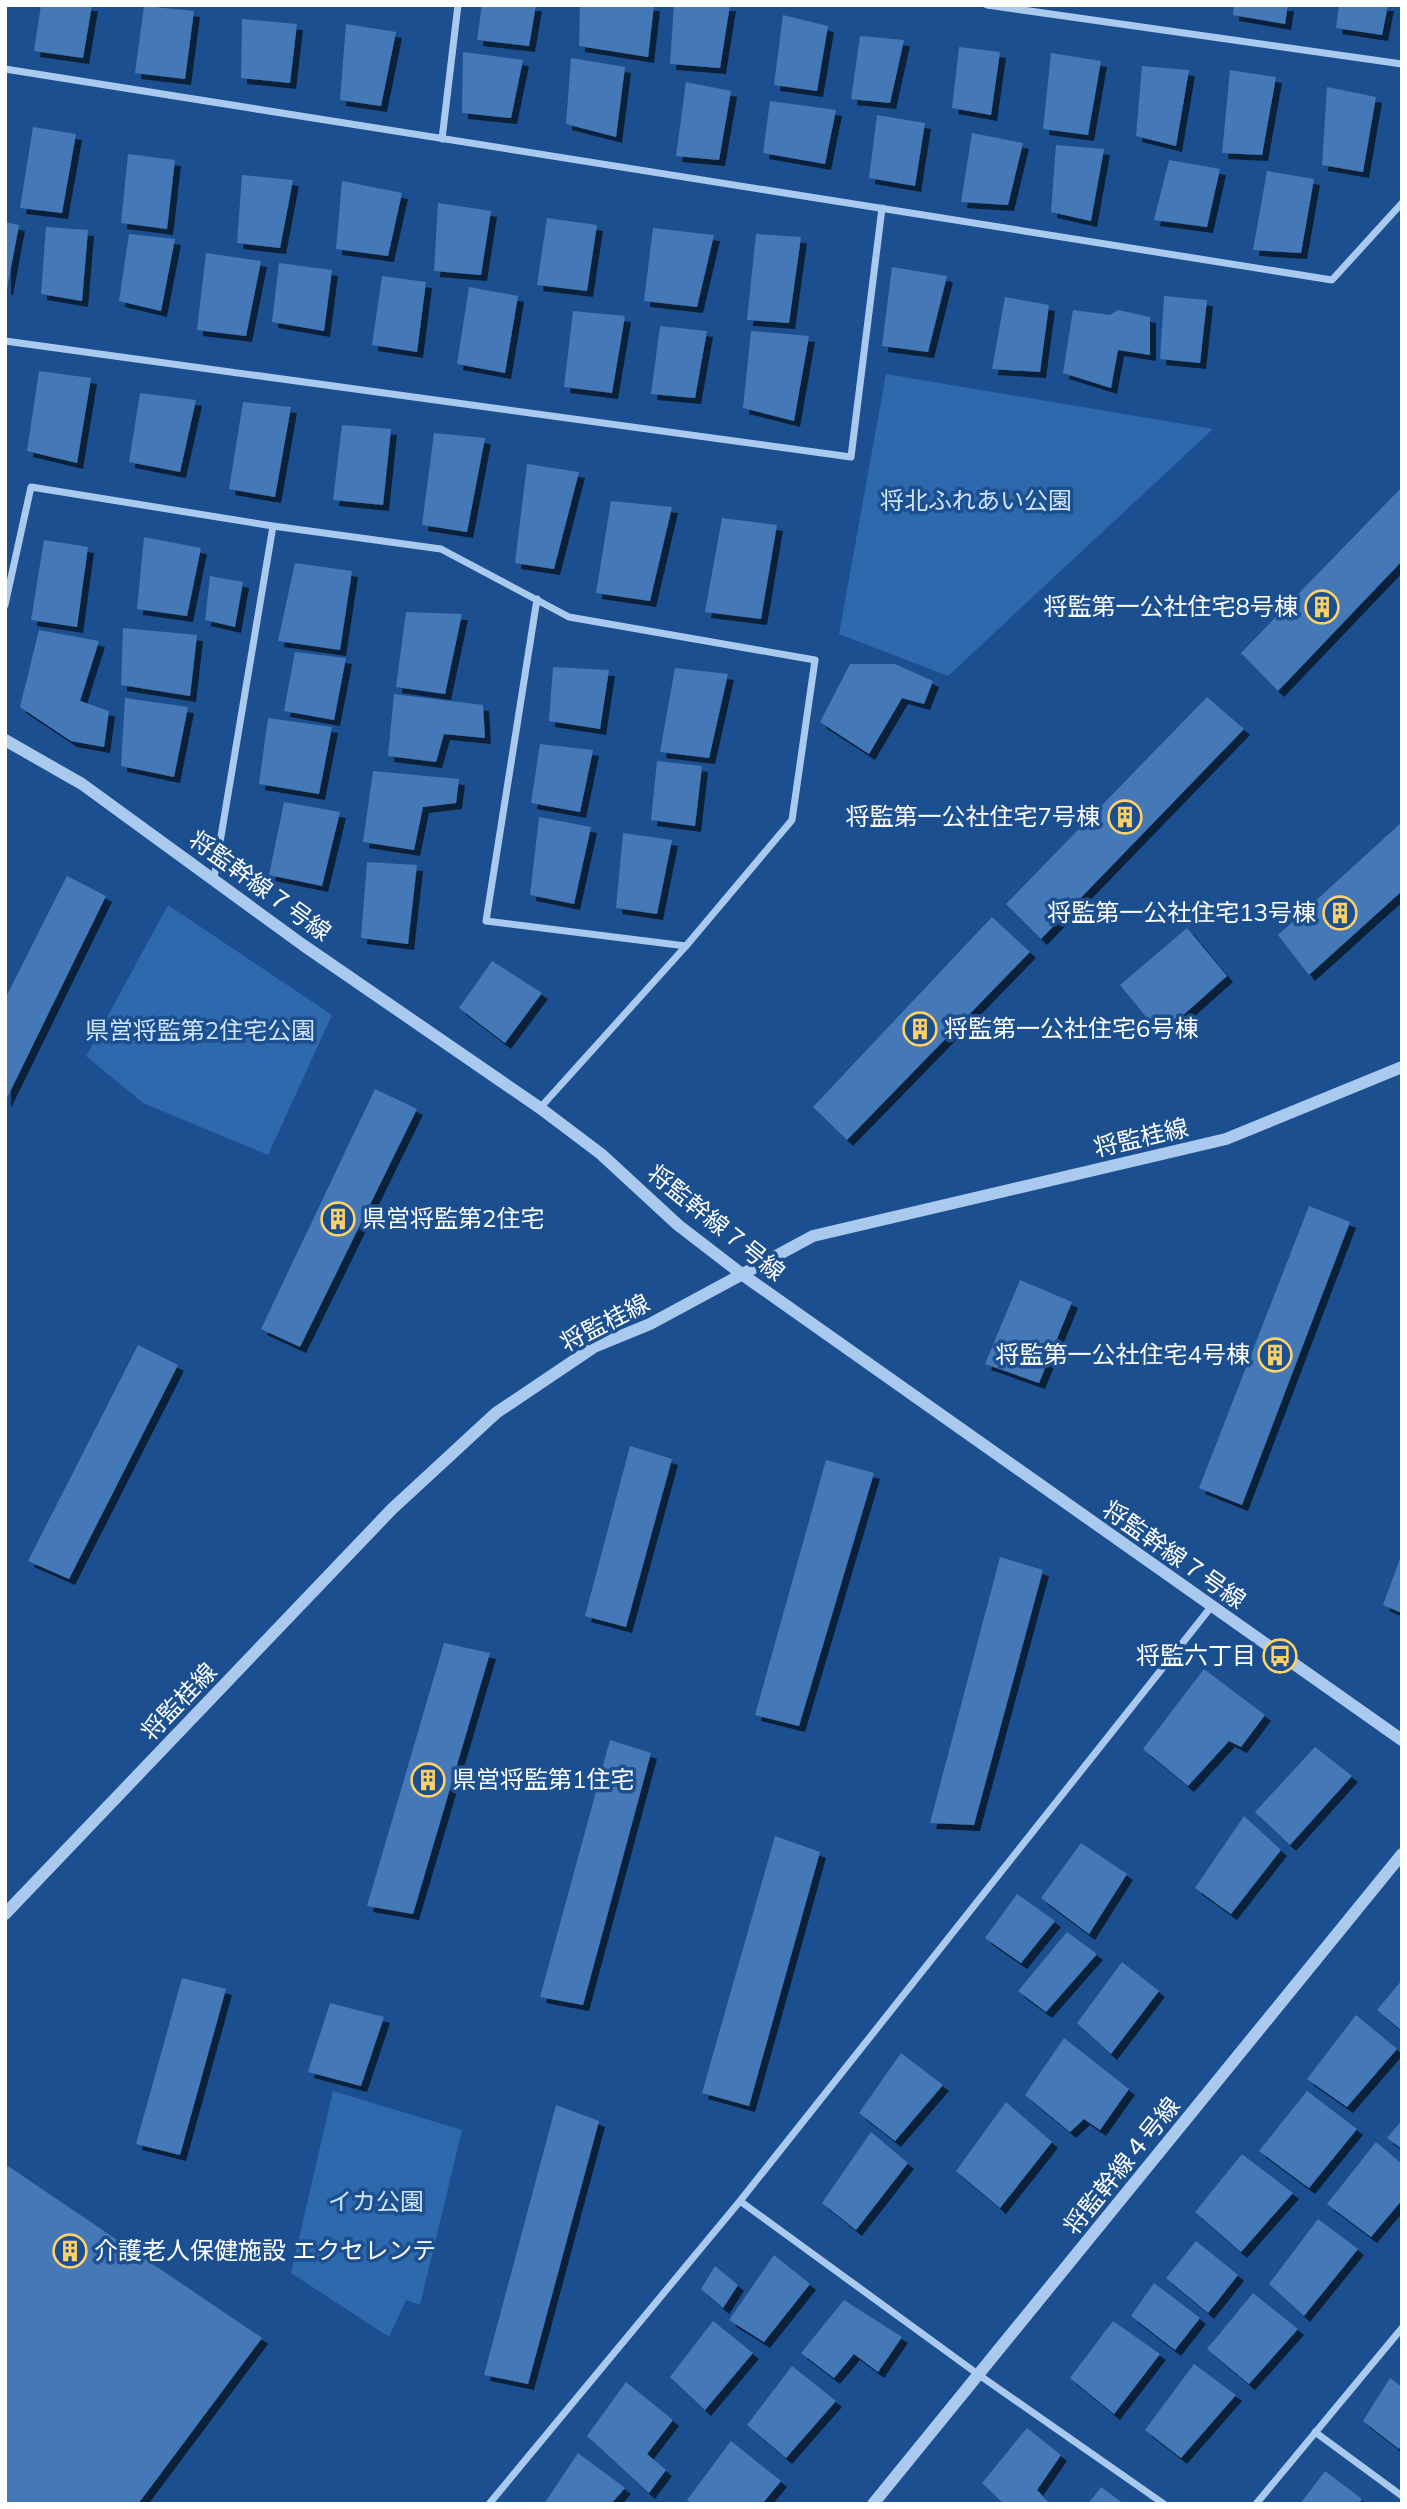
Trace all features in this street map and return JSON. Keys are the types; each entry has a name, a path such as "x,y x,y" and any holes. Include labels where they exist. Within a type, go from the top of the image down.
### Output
{"street":[{"path":"442,139 458,5"},
{"path":"987,5 1402,64"},
{"path":"5,69 1332,279 1402,203"},
{"path":"5,341 851,457 882,208"},
{"path":"5,605 31,487 273,526 441,549 569,617 815,660 792,820 686,946 540,1108"},
{"path":"214,878 273,526"},
{"path":"537,600 486,921 686,946"},
{"name":"将監幹線７号線","path":"5,740 82,784 303,945 540,1108 601,1154 678,1226 743,1275 1402,1740"},
{"name":"将監桂線","path":"5,1914 392,1509 496,1413 594,1348 650,1324 813,1236 1226,1139 1402,1067"},
{"path":"489,2504 740,2201 1211,1607"},
{"name":"将監幹線４号線","path":"873,2504 1402,1854"},
{"path":"740,2201 979,2375 1164,2504"},
{"path":"1256,2504 1402,2328"},
{"path":"1315,2432 1402,2496"}],"green space":[{"name":"将北ふれあい公園","path":"886,374 1213,429 948,676 839,634"},
{"name":"県営将監第2住宅公園","path":"168,905 332,1015 268,1155 143,1103 86,1056"},
{"name":"イカ公園","path":"333,2091 462,2130 420,2305 406,2300 389,2337 291,2273"}],"building":[{"path":"41,5 92,5 83,58 34,51"},
{"path":"482,5 536,5 529,46 477,40"},
{"path":"580,5 654,5 648,57 579,46"},
{"path":"674,5 730,5 720,68 670,64"},
{"path":"1234,5 1288,5 1285,24 1233,15"},
{"path":"1339,5 1388,5 1382,35 1336,28"},
{"path":"144,6 194,11 185,79 135,73"},
{"path":"783,15 828,26 817,91 774,85"},
{"path":"242,19 297,24 290,83 241,78"},
{"path":"346,24 396,32 381,106 340,100"},
{"path":"860,36 904,40 890,103 851,99"},
{"path":"959,47 1000,52 991,115 952,108"},
{"path":"463,52 523,60 511,118 462,113"},
{"path":"1051,53 1101,61 1088,135 1043,129"},
{"path":"571,58 625,67 616,137 566,124"},
{"path":"1142,66 1189,70 1176,146 1136,136"},
{"path":"1230,70 1276,77 1262,155 1222,153"},
{"path":"686,82 731,91 719,160 676,156"},
{"path":"1327,87 1376,97 1363,172 1322,165"},
{"path":"770,101 836,110 825,164 763,153"},
{"path":"877,115 925,123 915,186 869,178"},
{"path":"33,127 76,134 62,213 20,208"},
{"path":"972,133 1023,143 1008,205 961,202"},
{"path":"1056,145 1104,149 1091,221 1051,212"},
{"path":"128,154 175,160 167,229 121,223"},
{"path":"1169,160 1220,169 1207,227 1154,220"},
{"path":"1267,171 1314,179 1301,253 1253,250"},
{"path":"242,175 293,180 280,248 237,243"},
{"path":"342,181 402,193 388,256 336,249"},
{"path":"438,203 491,211 481,275 434,271"},
{"path":"547,218 597,225 587,291 537,285"},
{"path":"5,222 19,225 7,289 5,289"},
{"path":"46,227 88,230 82,301 41,294"},
{"path":"653,228 714,235 697,307 644,301"},
{"path":"129,234 175,239 161,311 119,301"},
{"path":"756,234 801,237 789,323 747,320"},
{"path":"206,253 261,261 246,336 197,330"},
{"path":"279,263 332,270 324,331 272,322"},
{"path":"892,267 947,276 928,352 882,346"},
{"path":"382,276 426,282 417,352 372,345"},
{"path":"469,287 518,296 505,373 457,364"},
{"path":"1164,296 1207,300 1200,363 1160,359"},
{"path":"1005,297 1049,305 1040,372 992,369"},
{"path":"1073,310 1110,315 1118,310 1150,317 1150,355 1118,350 1111,388 1063,373"},
{"path":"573,311 625,316 612,393 564,387"},
{"path":"660,326 707,331 695,398 651,394"},
{"path":"751,331 809,336 794,421 743,408"},
{"path":"39,371 91,378 77,463 27,451"},
{"path":"140,393 196,400 180,472 129,462"},
{"path":"243,402 291,407 275,497 229,489"},
{"path":"342,425 391,429 383,505 333,500"},
{"path":"434,433 485,438 467,532 422,525"},
{"path":"527,464 579,472 554,569 515,563"},
{"name":"将監第一公社住宅8号棟","path":"1402,487 1402,561 1278,691 1241,653"},
{"path":"611,501 672,507 650,601 596,593"},
{"path":"722,518 777,525 761,619 705,612"},
{"path":"144,537 201,548 187,616 137,609"},
{"path":"44,540 88,547 77,627 31,620"},
{"path":"295,563 352,571 340,650 278,641"},
{"path":"210,576 243,582 235,627 205,620"},
{"path":"406,612 462,614 445,694 396,687"},
{"path":"123,628 197,635 190,696 121,685"},
{"path":"39,630 99,641 80,701 109,711 104,747 71,741 20,707"},
{"path":"295,652 346,658 334,720 284,711"},
{"path":"850,664 895,664 933,681 924,704 902,698 869,754 820,722"},
{"path":"553,667 609,670 600,729 549,721"},
{"path":"675,668 728,674 709,758 660,752"},
{"path":"394,694 483,705 485,738 444,734 436,762 388,756"},
{"name":"将監第一公社住宅7号棟","path":"1207,697 1244,729 1041,939 1006,904"},
{"path":"125,698 188,707 174,777 121,766"},
{"path":"268,718 332,727 319,794 259,784"},
{"path":"540,744 593,750 580,812 531,803"},
{"path":"657,761 702,766 695,826 651,820"},
{"path":"373,771 459,779 456,803 423,807 414,850 363,842"},
{"path":"284,802 340,812 322,886 269,875"},
{"path":"539,817 591,827 574,904 530,895"},
{"name":"将監第一公社住宅13号棟","path":"1402,822 1402,891 1309,975 1278,935"},
{"path":"623,833 672,840 657,914 616,908"},
{"path":"367,862 417,865 408,944 361,938"},
{"path":"67,876 106,896 5,1102 5,999"},
{"name":"将監第一公社住宅6号棟","path":"992,917 1030,952 847,1140 813,1107"},
{"path":"1187,928 1227,976 1161,1035 1120,985"},
{"path":"492,961 542,993 505,1043 459,1008"},
{"name":"県営将監第2住宅","path":"375,1089 417,1109 300,1347 261,1329"},
{"name":"将監第一公社住宅4号棟","path":"1309,1206 1350,1222 1242,1505 1199,1488"},
{"path":"1020,1280 1072,1302 1039,1383 985,1364"},
{"path":"138,1345 178,1365 69,1579 28,1561"},
{"path":"630,1446 672,1459 626,1627 585,1616"},
{"path":"826,1460 874,1473 799,1726 755,1715"},
{"path":"1402,1556 1402,1613 1383,1605"},
{"path":"1000,1557 1043,1570 974,1825 930,1823"},
{"name":"県営将監第1住宅","path":"444,1643 490,1653 413,1914 367,1906"},
{"path":"1204,1669 1265,1715 1241,1747 1229,1741 1188,1786 1143,1749"},
{"name":"県営将監第1住宅","path":"610,1740 651,1753 583,2005 540,1997"},
{"path":"1315,1747 1352,1776 1290,1845 1255,1812"},
{"path":"1244,1816 1281,1850 1231,1914 1195,1888"},
{"path":"775,1836 820,1852 749,2106 702,2093"},
{"path":"1081,1843 1127,1874 1089,1934 1041,1898"},
{"path":"1017,1894 1055,1921 1021,1963 985,1938"},
{"path":"1067,1932 1097,1954 1046,2012 1018,1991"},
{"path":"1122,1962 1159,1991 1111,2054 1077,2023"},
{"path":"182,1978 226,1989 180,2155 136,2144"},
{"path":"1402,1980 1402,2031 1377,2010"},
{"path":"330,2003 384,2017 361,2086 308,2072"},
{"path":"1356,2015 1397,2049 1347,2107 1307,2079"},
{"path":"1064,2038 1129,2089 1100,2130 1084,2119 1070,2132 1025,2095"},
{"path":"901,2053 943,2085 895,2141 859,2113"},
{"path":"1307,2091 1357,2129 1309,2188 1259,2151"},
{"path":"1006,2102 1052,2142 1000,2208 956,2171"},
{"path":"556,2105 599,2121 528,2384 484,2375"},
{"path":"1402,2120 1402,2149 1387,2138"},
{"path":"871,2132 908,2163 856,2230 822,2203"},
{"path":"1376,2142 1402,2164 1402,2200 1371,2237 1327,2204"},
{"path":"1242,2154 1293,2193 1241,2252 1195,2212"},
{"name":"介護老人保健施設 エクセレンテ","path":"5,2164 262,2338 138,2504 5,2504"},
{"path":"1318,2219 1358,2249 1304,2316 1269,2284"},
{"path":"1196,2241 1238,2275 1208,2313 1166,2278"},
{"path":"774,2255 810,2284 764,2342 729,2320"},
{"path":"715,2266 738,2285 723,2308 701,2289"},
{"path":"1154,2283 1200,2318 1175,2350 1131,2316"},
{"path":"1253,2293 1298,2329 1249,2384 1207,2349"},
{"path":"844,2300 902,2337 878,2372 854,2354 834,2378 801,2353"},
{"path":"713,2321 753,2353 705,2410 670,2377"},
{"path":"1113,2321 1160,2354 1114,2414 1070,2378"},
{"path":"1194,2364 1236,2395 1181,2458 1145,2430"},
{"path":"792,2366 836,2401 786,2458 747,2425"},
{"path":"1390,2378 1402,2387 1402,2444 1399,2449 1363,2421"},
{"path":"626,2382 673,2420 647,2454 666,2470 649,2493 587,2436"},
{"path":"1027,2428 1061,2455 1037,2490 1050,2504 1004,2504 982,2483"},
{"path":"731,2441 781,2481 762,2504 692,2504 687,2500"},
{"path":"578,2453 625,2488 611,2504 544,2504"},
{"path":"1325,2471 1362,2499 1359,2504 1300,2504"},
{"path":"1101,2487 1124,2504 1088,2504"}],"place":[{"name":"将監第一公社住宅8号棟","path":"1322,607"},
{"name":"将監第一公社住宅7号棟","path":"1125,817"},
{"name":"将監第一公社住宅13号棟","path":"1340,913"},
{"name":"将監第一公社住宅6号棟","path":"920,1029"},
{"name":"県営将監第2住宅","path":"338,1219"},
{"name":"将監第一公社住宅4号棟","path":"1275,1355"},
{"name":"将監六丁目","path":"1280,1656"},
{"name":"県営将監第1住宅","path":"428,1780"},
{"name":"介護老人保健施設 エクセレンテ","path":"70,2251"}]}
